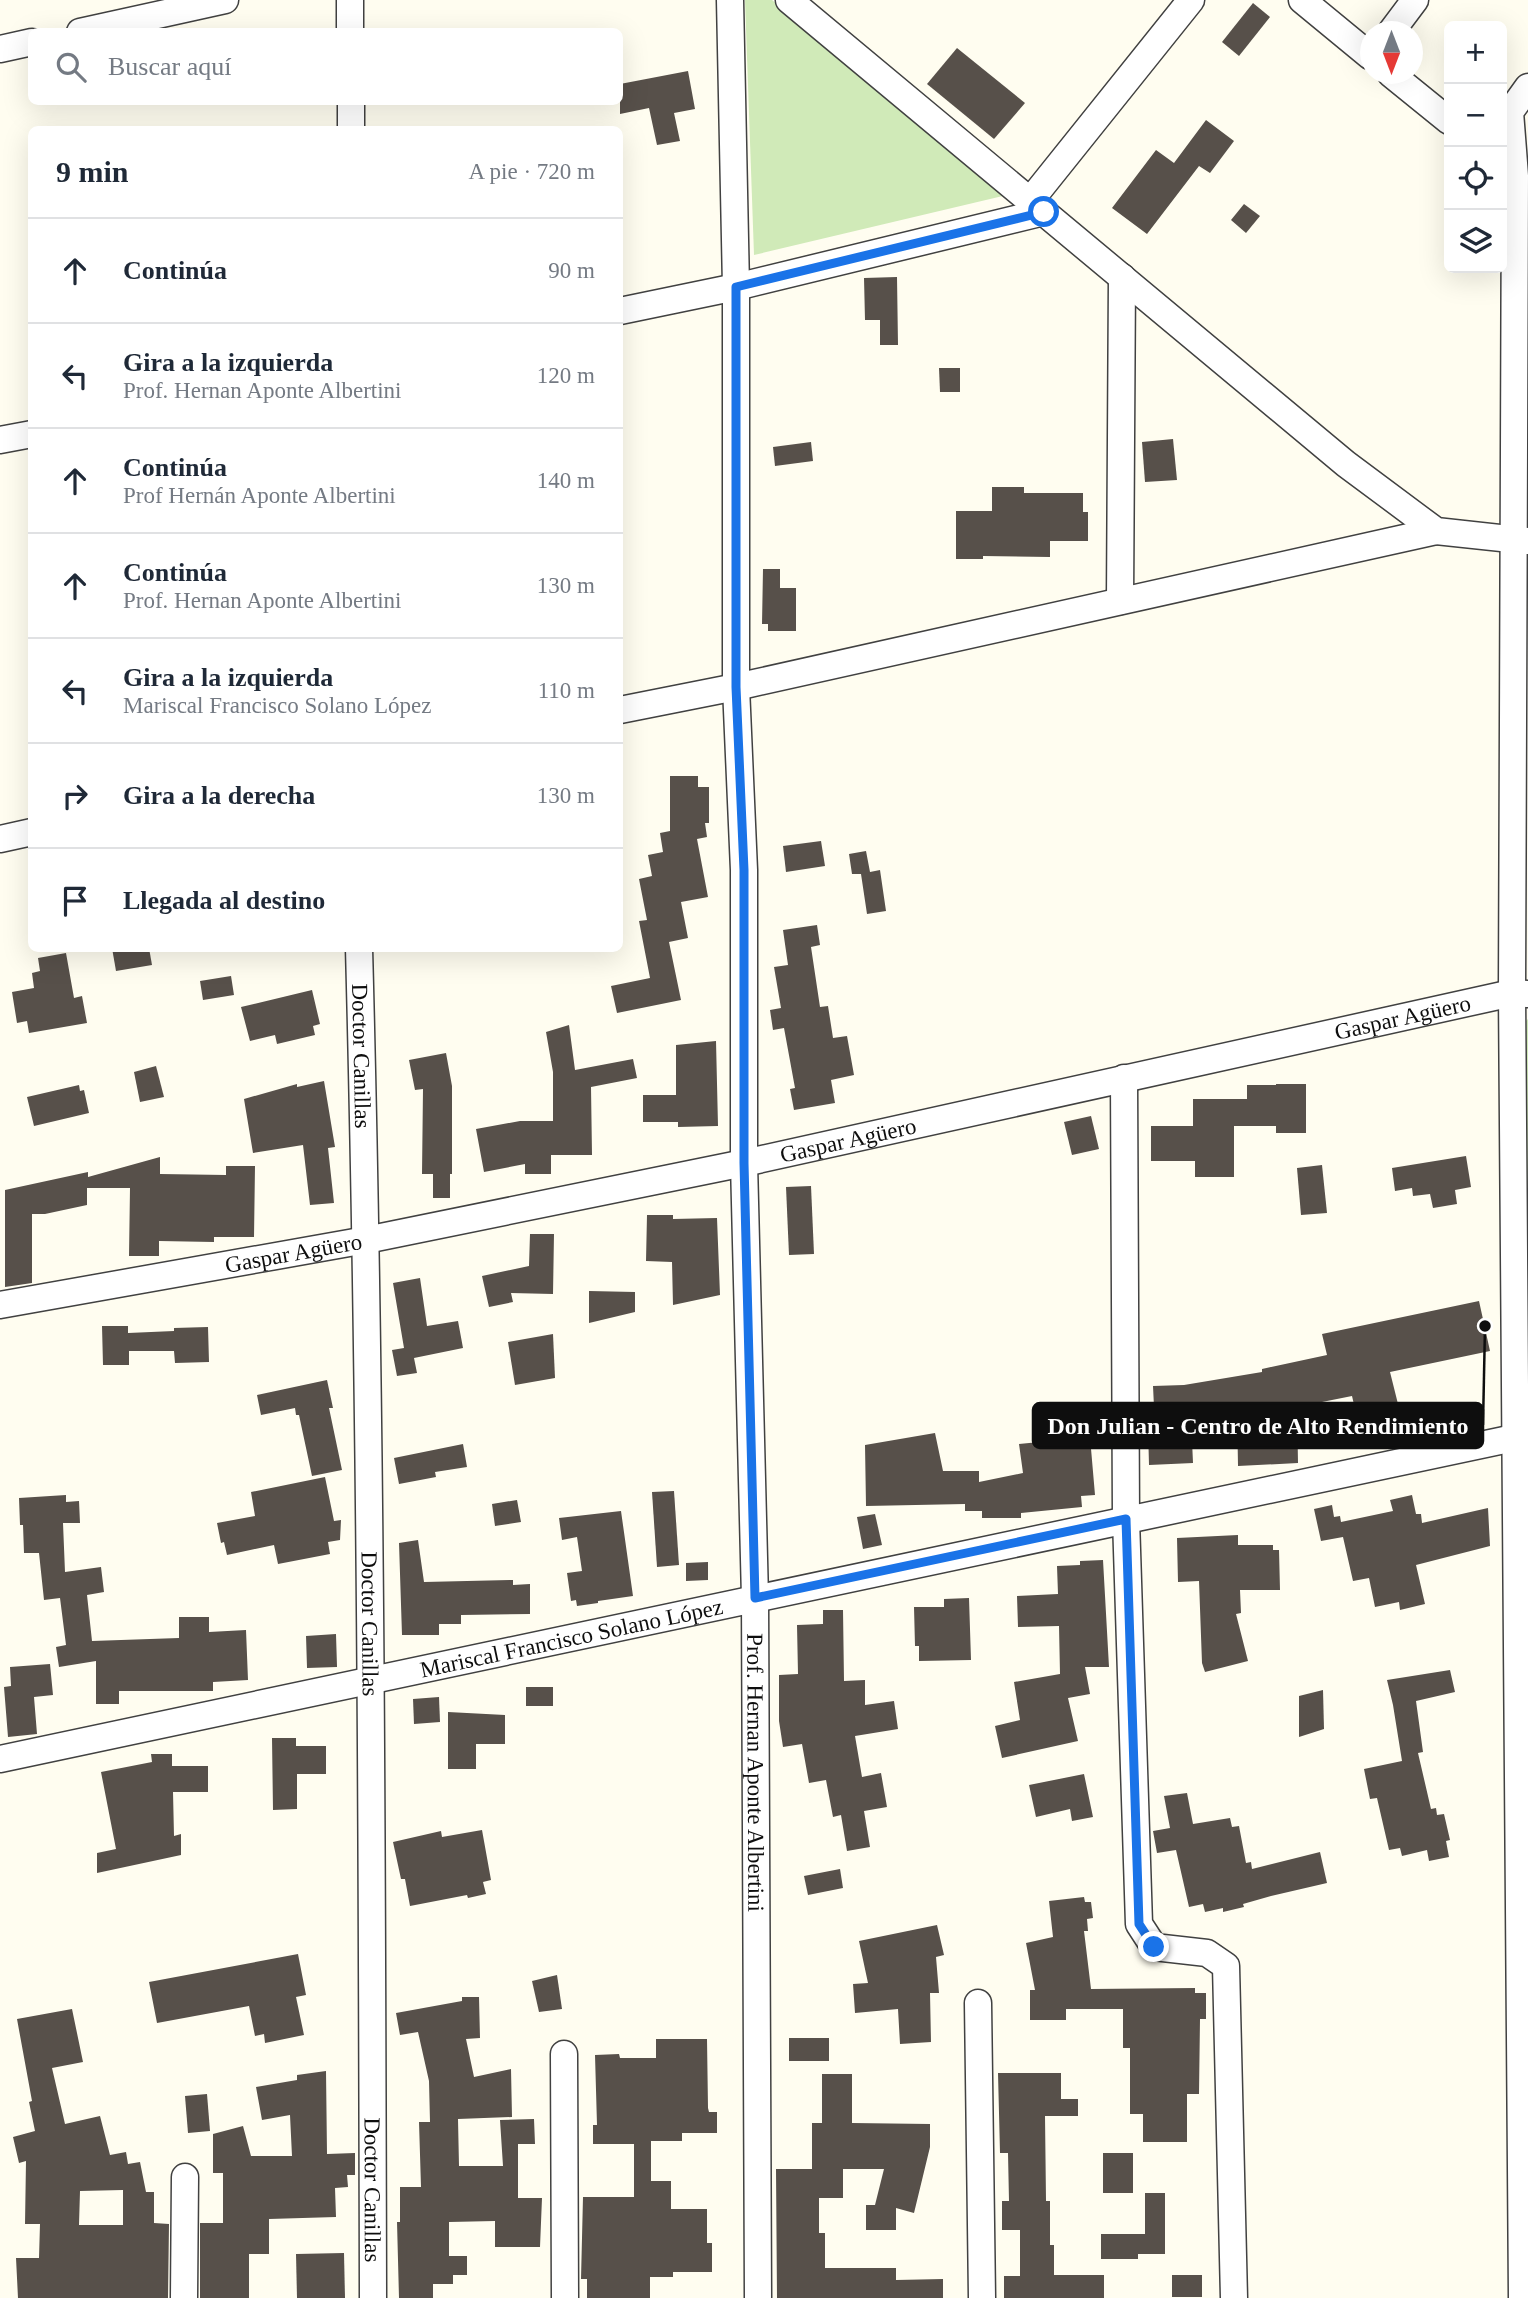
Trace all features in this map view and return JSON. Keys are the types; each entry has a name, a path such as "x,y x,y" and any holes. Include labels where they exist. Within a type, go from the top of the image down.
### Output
{"street":[{"path":"98,28 225,0"},
{"path":"350,0 350,28"},
{"path":"730,0 736,287 736,687"},
{"path":"789,0 1346,464 1436,531"},
{"path":"623,310 736,287 1037,206 1191,0"},
{"path":"1302,0 1360,48"},
{"path":"1399,21 1415,0"},
{"path":"0,49 28,43"},
{"path":"1403,84 1444,117"},
{"path":"1522,2298 1520,541 1515,175 1510,112 1528,87"},
{"path":"351,105 351,126"},
{"path":"1120,601 1122,277"},
{"path":"0,440 28,435"},
{"path":"623,709 736,687 1436,531 1520,541"},
{"name":"Prof. Hernan Aponte Albertini","path":"736,687 744,870 744,1163 755,1598 758,2298"},
{"path":"0,839 28,833"},
{"name":"Doctor Canillas","path":"359,952 366,1240 371,1680 373,2298"},
{"name":"Gaspar Agüero","path":"0,1305 366,1240 744,1163 1124,1078 1520,994"},
{"path":"1124,1078 1126,1519 1139,1924 1154,1947 1207,1954 1226,1966 1234,2298"},
{"name":"Mariscal Francisco Solano López","path":"0,1759 1521,1436"},
{"path":"978,2003 982,2298"},
{"path":"564,2054 565,2298"},
{"path":"184,2298 185,2177"}],"green space":[{"path":"745,0 772,0 1007,195 754,255"},
{"path":"1528,1019 1528,1403 1526,1021"}],"building":[{"path":"1253,3 1270,17 1239,56 1222,42"},
{"path":"957,48 1025,103 994,139 927,84"},
{"path":"688,71 695,109 674,113 680,141 657,145 649,108 620,114 620,105 623,105 623,83"},
{"path":"1206,120 1234,141 1210,173 1199,166 1147,234 1112,208 1156,150 1174,163"},
{"path":"1244,204 1260,216 1246,233 1231,220"},
{"path":"897,277 898,345 880,345 880,320 865,320 864,278"},
{"path":"939,368 960,368 960,392 940,392"},
{"path":"1173,439 1177,480 1145,482 1142,442"},
{"path":"811,442 813,461 775,466 773,447"},
{"path":"992,487 1024,487 1024,493 1083,493 1083,512 1088,512 1088,541 1050,541 1050,557 983,556 983,559 956,559 956,511 992,511"},
{"path":"763,569 780,569 780,588 796,588 796,631 768,631 768,624 762,624"},
{"path":"670,776 698,776 698,787 709,787 709,823 705,823 707,837 697,839 708,897 681,902 688,938 669,942 681,1000 617,1013 611,986 650,978 639,921 647,920 639,879 652,876 648,855 663,852 660,833 670,831"},
{"path":"821,841 825,866 786,872 783,846"},
{"path":"866,851 870,872 880,870 886,911 867,914 861,874 852,874 849,854"},
{"path":"817,925 820,945 811,947 820,1007 828,1006 833,1038 847,1036 854,1075 831,1080 835,1103 794,1110 790,1089 795,1088 784,1028 773,1030 770,1010 781,1008 774,967 788,965 783,930"},
{"path":"113,952 150,952 152,965 116,971"},
{"path":"66,953 74,998 82,996 87,1023 29,1033 27,1021 17,1023 12,992 34,988 32,973 40,971 38,958"},
{"path":"231,976 234,995 203,1000 200,981"},
{"path":"312,990 320,1024 313,1026 315,1035 277,1044 275,1035 250,1041 241,1007"},
{"path":"569,1025 575,1070 633,1059 637,1078 591,1087 592,1155 551,1155 551,1174 525,1174 525,1164 484,1172 476,1129 520,1121 553,1121 553,1072 546,1032"},
{"path":"716,1041 718,1126 678,1127 678,1122 643,1122 643,1095 676,1095 676,1045"},
{"path":"446,1053 452,1086 450,1198 433,1198 433,1174 422,1174 423,1089 415,1090 409,1060"},
{"path":"156,1066 164,1097 140,1102 134,1072"},
{"path":"324,1081 335,1147 328,1148 334,1203 310,1205 303,1145 253,1153 244,1099 297,1084 297,1087"},
{"path":"1306,1084 1306,1133 1276,1133 1276,1126 1234,1126 1234,1177 1195,1177 1195,1161 1151,1161 1151,1126 1193,1126 1193,1099 1247,1099 1247,1085"},
{"path":"79,1085 80,1091 84,1090 89,1113 34,1126 27,1097"},
{"path":"1091,1116 1099,1149 1072,1155 1064,1122"},
{"path":"1466,1156 1471,1187 1455,1190 1457,1204 1433,1208 1430,1194 1413,1196 1412,1188 1395,1191 1392,1168"},
{"path":"160,1157 160,1174 226,1175 226,1166 255,1166 254,1237 214,1237 214,1242 159,1241 159,1256 129,1256 130,1188 87,1188 87,1205 32,1214 32,1283 5,1287 5,1190 88,1172 88,1177"},
{"path":"1322,1165 1327,1213 1301,1215 1297,1168"},
{"path":"811,1186 814,1254 789,1255 786,1187"},
{"path":"647,1215 673,1215 673,1219 717,1218 720,1295 673,1305 672,1262 646,1261"},
{"path":"530,1234 554,1234 553,1294 511,1293 513,1302 489,1307 482,1276 529,1266"},
{"path":"420,1278 427,1326 458,1321 463,1348 414,1358 417,1373 397,1376 392,1350 404,1348 393,1283"},
{"path":"589,1291 635,1292 635,1312 589,1323"},
{"path":"1479,1301 1490,1351 1390,1372 1398,1404 1356,1413 1352,1396 1297,1407 1298,1463 1238,1466 1237,1409 1191,1418 1193,1463 1149,1465 1148,1428 1155,1428 1153,1386 1184,1385 1262,1372 1262,1369 1327,1355 1322,1334"},
{"path":"102,1326 128,1326 128,1333 208,1327 209,1362 175,1363 174,1351 129,1351 129,1365 103,1365"},
{"path":"553,1334 555,1378 515,1385 508,1342"},
{"path":"327,1380 333,1408 329,1408 342,1470 312,1476 299,1415 296,1415 295,1408 261,1415 257,1395"},
{"path":"935,1433 943,1471 979,1471 979,1482 1023,1473 1019,1444 1090,1437 1095,1495 1081,1496 1082,1507 1021,1513 1021,1518 982,1518 982,1511 965,1511 965,1504 866,1506 865,1445"},
{"path":"463,1444 467,1467 435,1472 436,1477 399,1484 394,1458"},
{"path":"325,1477 334,1521 341,1520 340,1540 328,1542 330,1554 278,1564 274,1545 227,1555 224,1542 221,1543 217,1523 255,1516 251,1492"},
{"path":"674,1491 679,1565 657,1567 652,1492"},
{"path":"66,1495 66,1502 79,1501 80,1523 63,1523 65,1572 101,1567 104,1592 87,1595 92,1641 179,1638 179,1617 209,1617 209,1632 246,1630 248,1680 213,1682 213,1691 119,1691 119,1704 96,1704 96,1661 59,1667 56,1647 66,1645 60,1598 44,1600 39,1553 24,1553 19,1498"},
{"path":"1412,1495 1416,1514 1421,1514 1422,1523 1488,1508 1490,1546 1416,1565 1425,1604 1400,1610 1399,1602 1375,1607 1369,1578 1353,1581 1343,1537 1321,1541 1314,1509 1332,1505 1334,1517 1340,1516 1341,1522 1393,1511 1390,1500"},
{"path":"517,1500 521,1522 495,1526 492,1504"},
{"path":"621,1511 633,1596 577,1606 576,1600 571,1601 567,1573 582,1571 577,1537 562,1540 559,1518"},
{"path":"875,1514 882,1545 863,1549 857,1517"},
{"path":"1238,1535 1238,1545 1273,1545 1273,1550 1279,1550 1280,1590 1240,1590 1241,1613 1236,1614 1248,1661 1205,1672 1202,1663 1199,1581 1178,1582 1177,1538"},
{"path":"418,1540 424,1582 513,1580 513,1585 530,1584 530,1614 461,1615 461,1624 439,1624 439,1635 402,1635 399,1543"},
{"path":"1103,1560 1109,1667 1085,1667 1090,1694 1068,1698 1078,1741 1002,1758 995,1726 1020,1720 1014,1682 1060,1674 1059,1626 1018,1627 1017,1596 1058,1594 1057,1566"},
{"path":"708,1562 708,1580 686,1581 686,1563"},
{"path":"969,1598 971,1660 919,1661 919,1646 915,1646 914,1607 944,1607 944,1599"},
{"path":"823,1610 843,1610 844,1681 865,1680 865,1705 894,1701 898,1729 855,1736 862,1777 881,1773 887,1807 864,1811 870,1847 847,1851 841,1815 833,1817 826,1780 809,1783 802,1744 783,1747 779,1721 779,1675 798,1674 797,1625 823,1624"},
{"path":"336,1634 337,1667 307,1668 306,1636"},
{"path":"50,1664 53,1695 34,1697 37,1734 8,1737 4,1687 11,1686 10,1667"},
{"path":"1450,1670 1455,1692 1416,1701 1423,1752 1418,1753 1431,1809 1436,1808 1437,1815 1444,1814 1450,1840 1446,1841 1449,1857 1429,1861 1427,1850 1402,1856 1400,1848 1389,1850 1377,1798 1370,1799 1364,1769 1402,1761 1387,1680"},
{"path":"526,1687 553,1687 553,1706 526,1706"},
{"path":"1323,1690 1324,1729 1299,1737 1299,1696"},
{"path":"439,1697 440,1722 414,1724 413,1699"},
{"path":"448,1712 505,1715 505,1744 476,1744 476,1769 448,1769"},
{"path":"272,1738 296,1738 296,1746 326,1746 326,1774 297,1774 297,1809 273,1810"},
{"path":"151,1754 172,1754 172,1766 208,1766 208,1792 173,1792 174,1836 181,1834 181,1855 97,1873 97,1853 116,1849 101,1772 152,1762"},
{"path":"1084,1774 1093,1817 1072,1821 1070,1809 1036,1817 1029,1785"},
{"path":"1187,1793 1193,1824 1230,1818 1232,1827 1239,1826 1246,1863 1251,1862 1252,1869 1320,1852 1327,1883 1271,1896 1223,1912 1223,1908 1205,1912 1203,1904 1189,1907 1176,1850 1157,1853 1153,1831 1170,1828 1164,1796"},
{"path":"482,1830 491,1880 483,1882 486,1894 410,1906 393,1842 441,1831 442,1837"},
{"path":"840,1869 843,1888 808,1895 804,1876"},
{"path":"1084,1897 1085,1902 1091,1902 1093,1918 1087,1919 1088,1931 1084,1931 1091,1989 1195,1988 1195,1993 1206,1993 1206,2019 1200,2019 1199,2094 1187,2094 1187,2142 1143,2142 1143,2114 1130,2114 1130,2048 1123,2048 1123,2009 1066,2009 1066,2020 1030,2020 1030,1990 1035,1990 1026,1943 1053,1937 1049,1901"},
{"path":"937,1925 944,1955 936,1957 939,1993 930,1993 931,2042 900,2044 898,2009 855,2013 853,1984 868,1983 859,1941"},
{"path":"298,1954 306,1995 296,1997 304,2035 265,2043 264,2034 255,2036 249,2006 157,2023 149,1982"},
{"path":"557,1975 562,2009 539,2012 532,1981"},
{"path":"462,1997 479,1997 480,2038 466,2039 474,2077 511,2069 512,2117 458,2119 459,2166 503,2166 500,2120 534,2119 535,2144 518,2144 518,2198 542,2198 540,2247 495,2247 495,2221 449,2222 449,2256 467,2256 467,2275 453,2275 453,2284 433,2284 433,2298 399,2298 397,2222 400,2222 400,2187 421,2187 419,2122 430,2122 429,2081 418,2032 400,2035 396,2013 462,2001"},
{"path":"72,2009 83,2062 52,2068 65,2124 100,2116 110,2155 126,2152 128,2164 140,2162 146,2192 154,2192 154,2223 169,2224 168,2298 18,2298 16,2258 39,2258 40,2224 25,2224 26,2161 19,2163 13,2137 35,2131 17,2019","holes":["123,2190 123,2225 79,2225 80,2191"]},
{"path":"789,2038 829,2038 829,2061 789,2061"},
{"path":"656,2039 707,2039 708,2108 709,2112 717,2112 717,2133 682,2133 682,2141 651,2141 651,2181 671,2181 671,2209 707,2209 707,2243 712,2243 712,2272 673,2272 673,2277 650,2277 650,2298 587,2298 587,2279 581,2279 583,2197 634,2197 634,2144 593,2144 593,2125 597,2125 595,2055 619,2054 620,2058 656,2058"},
{"path":"326,2071 327,2154 355,2153 355,2175 347,2175 348,2187 335,2188 336,2217 269,2219 269,2254 249,2254 249,2298 200,2298 200,2223 223,2223 223,2173 213,2173 213,2134 243,2126 251,2156 292,2156 290,2115 262,2120 256,2087 297,2080 297,2075"},
{"path":"998,2073 1061,2073 1061,2099 1078,2099 1078,2116 1045,2116 1046,2201 1050,2201 1050,2245 1054,2245 1054,2275 1104,2275 1104,2298 1004,2298 1004,2276 1020,2276 1020,2230 1002,2230 1002,2201 1009,2201 1008,2153 1000,2153"},
{"path":"822,2074 852,2074 852,2123 930,2124 930,2147 914,2213 896,2208 896,2230 866,2230 866,2205 875,2205 884,2169 843,2169 843,2198 819,2198 819,2233 825,2233 825,2268 896,2268 896,2280 943,2279 943,2298 777,2298 776,2169 812,2169 812,2123 822,2123"},
{"path":"207,2094 210,2131 188,2133 185,2096"},
{"path":"1103,2153 1133,2153 1133,2193 1103,2193"},
{"path":"1145,2193 1165,2193 1165,2254 1138,2254 1138,2259 1101,2259 1101,2234 1145,2234"},
{"path":"344,2253 345,2298 297,2298 296,2254"},
{"path":"1172,2275 1202,2275 1202,2297 1172,2297"}],"place":[{"name":"Don Julian - Centro de Alto Rendimiento","path":"1485,1326"}],"route":[{"path":"1044,212 736,287 736,687 744,870 744,1163 755,1598 1126,1519 1139,1924 1154,1947"}]}
